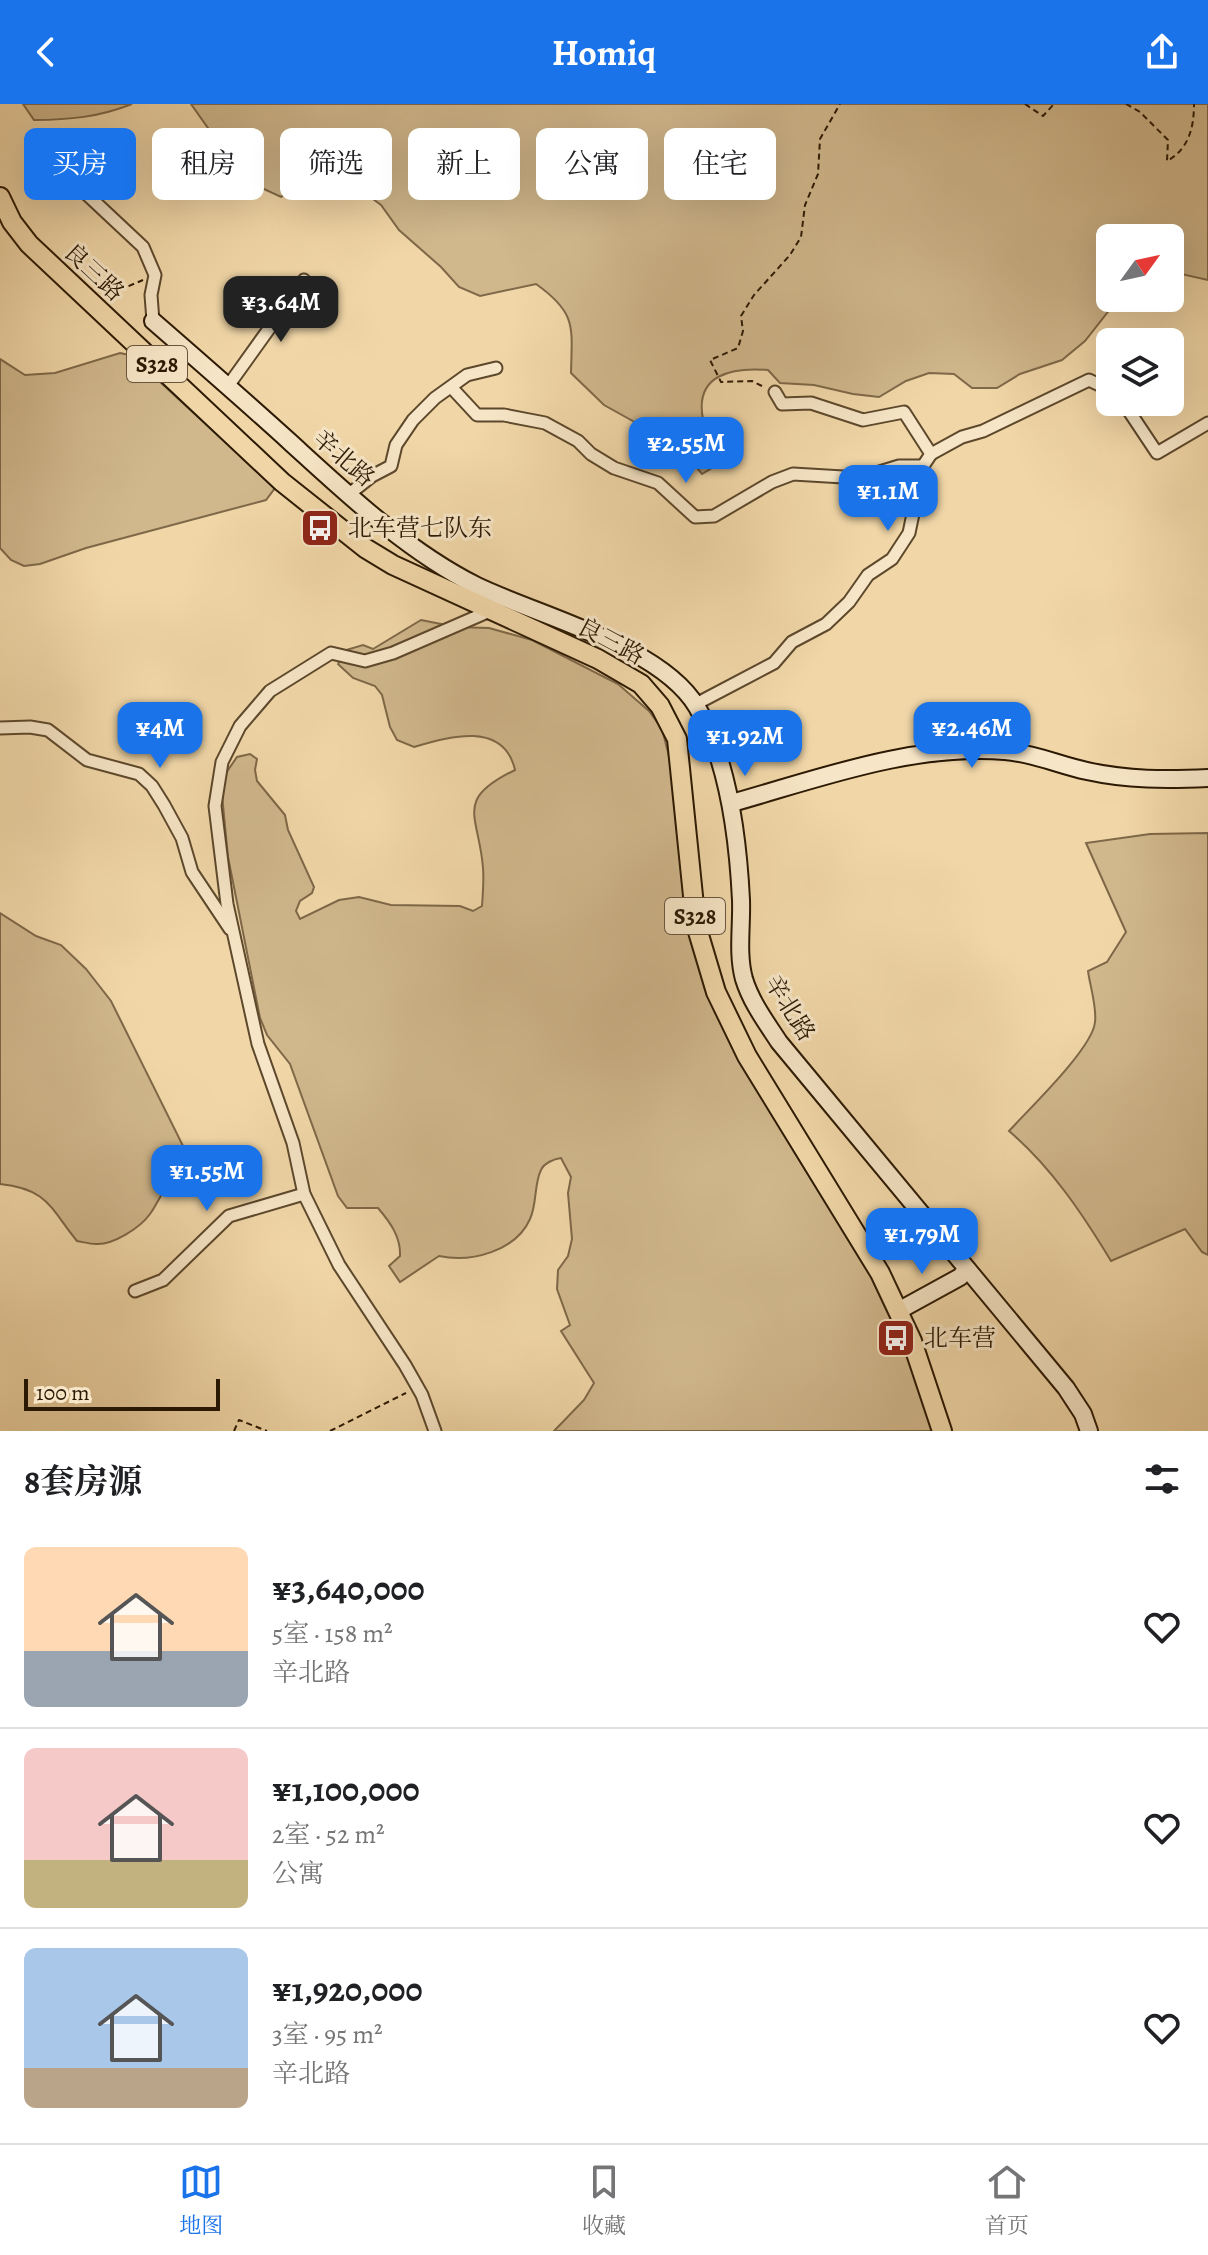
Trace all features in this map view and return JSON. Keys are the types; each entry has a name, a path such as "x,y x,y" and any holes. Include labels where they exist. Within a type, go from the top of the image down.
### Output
{"main road":[{"name":"良三路","path":"0,197 12,222 29,244 282,482 337,528 393,565 630,676 652,696 673,726 684,786 696,925 716,992 747,1056 875,1262 898,1311 942,1431"}],"street":[{"path":"93,200 143,247 155,275 151,295 153,321"},
{"path":"228,386 304,280"},
{"name":"辛北路","path":"153,321 348,495 426,554 475,585 620,644 673,680 696,704 709,732 732,803 740,895 741,960 752,998 779,1042 1066,1388 1083,1414 1089,1431"},
{"path":"348,495 391,466 396,445 413,420 435,398 467,375 496,368"},
{"path":"696,704 774,663 792,642 826,624 849,602 868,575 892,559 909,533 923,466 931,454 1089,380 1096,383"},
{"path":"452,388 477,415 504,415 545,423 578,441 591,454 614,468 658,483 695,517 714,516 772,482 793,474 860,478 899,466 923,466"},
{"path":"775,392 782,404 811,403 863,420 904,412 931,454"},
{"path":"1132,416 1157,453 1208,423"},
{"path":"435,1431 418,1387 339,1265 304,1194 289,1131 258,1044 232,933 215,806 222,762 240,726 270,691 331,653 365,661 393,653 492,610"},
{"path":"0,728 48,730 87,760 139,774 152,786 164,805 182,838 192,872 232,933"},
{"path":"732,803 880,760 955,751 1022,753 1087,771 1132,779 1208,778"},
{"path":"135,1291 163,1280 229,1216 304,1194"},
{"path":"898,1311 960,1277 967,1269"}],"path":[{"path":"775,392 752,381 721,382 710,360 738,348 743,331 741,316 801,237 805,205 818,174 820,139 840,104"},
{"path":"1025,104 1043,116 1054,104"},
{"path":"1126,104 1140,112 1168,140 1167,161 1176,156 1186,143 1194,124 1194,104"},
{"path":"70,282 117,291 155,275"},
{"path":"330,1431 418,1387"},
{"path":"234,1431 239,1420 267,1431"}],"shaded area":[{"path":"23,104 132,104 84,117 34,120"},
{"path":"191,104 1208,104 1208,280 1184,275 1184,224 1096,224 1096,312 1108,312 1085,341 1062,360 1020,374 997,388 972,388 954,374 929,373 906,381 879,397 814,385 780,383 768,370 730,372 719,376 704,392 703,419 712,468 702,474 687,456 667,440 604,405 571,373 569,322 549,294 536,284 480,296 459,287 399,230 374,200 392,200 392,128 280,128 280,197 264,189 264,128 208,128"},
{"path":"120,353 129,355 146,369 275,488 266,500 86,548 40,564 24,566 11,560 0,548 0,359 25,375 55,373"},
{"path":"421,620 456,627 489,628 532,640 618,684 649,711 662,729 672,768 703,978 731,1045 873,1273 898,1324 933,1431 554,1431 584,1400 594,1383 561,1331 570,1325 557,1289 558,1270 568,1256 572,1239 568,1193 571,1177 561,1158 544,1165 541,1170 530,1219 514,1239 503,1247 478,1256 439,1256 400,1282 389,1266 400,1256 400,1249 397,1236 387,1219 378,1208 347,1208 338,1196 290,1064 267,1035 260,1018 228,857 222,795 226,773 237,757 250,754 257,759 257,781 285,815 288,830 314,887 312,893 300,901 296,911 300,919 339,900 359,897 391,905 460,906 473,911 482,906 483,868 474,810 483,791 515,770 509,754 500,744 474,736 443,739 414,747 397,740 390,727 382,695 375,686 353,678 338,664 346,650 363,645 373,649"},
{"path":"1208,833 1208,1255 1202,1252 1185,1229 1111,1261 1065,1192 1039,1160 1009,1131 1072,1062 1092,1033 1095,1010 1088,971 1107,962 1126,932 1086,843 1150,834"},
{"path":"0,913 36,936 61,945 86,969 111,1001 192,1164 195,1179 171,1184 146,1219 126,1235 110,1242 96,1244 77,1241 38,1196 28,1190 0,1184"}],"place":[{"name":"北车营七队东","path":"320,528"},
{"name":"北车营","path":"896,1338"}]}
